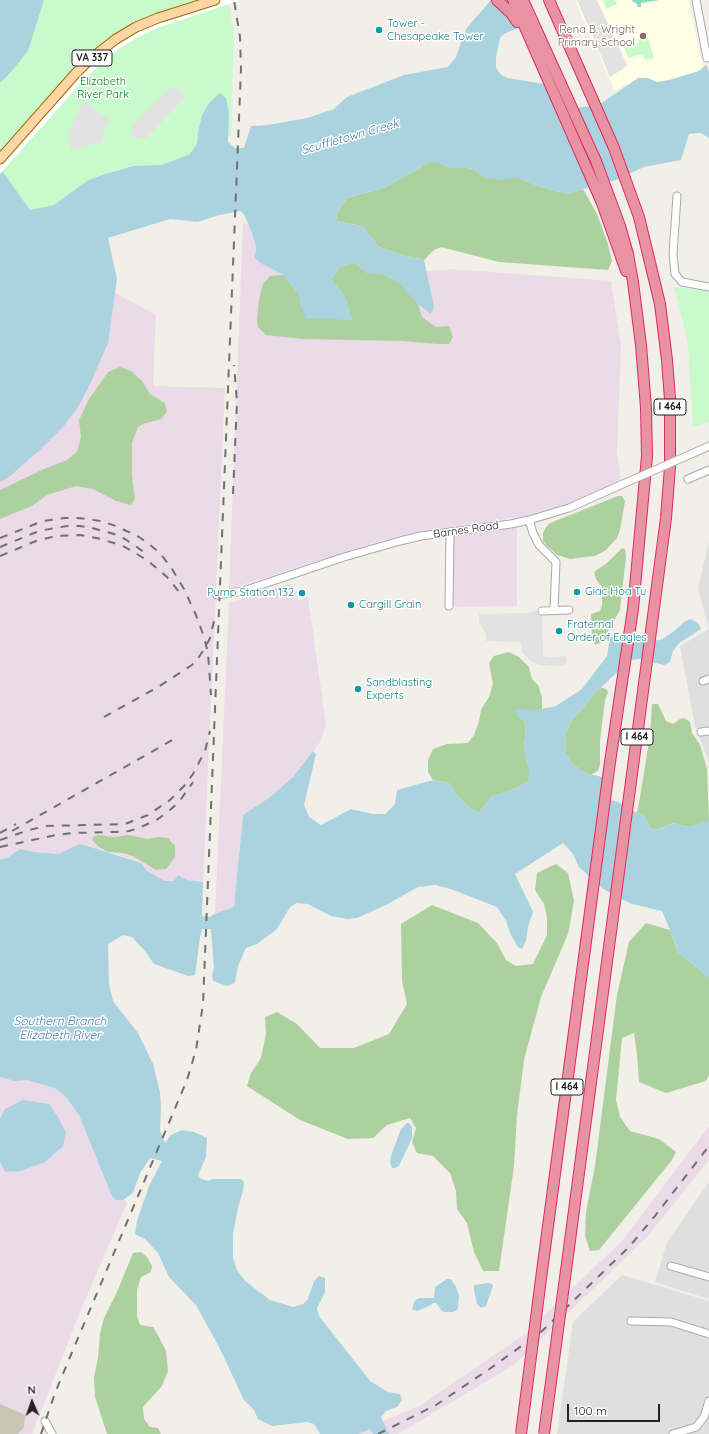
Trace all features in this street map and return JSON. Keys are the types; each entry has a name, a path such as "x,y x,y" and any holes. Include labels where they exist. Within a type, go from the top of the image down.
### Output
{"highway":[{"path":"496,0 511,13 532,46"},
{"path":"513,0 545,76 607,203"},
{"name":"I 464","path":"521,1434 610,762 633,609 647,456 646,408 642,354 628,254 607,203 596,161 523,0"},
{"name":"I 464","path":"544,1434 661,555 668,493 670,440 670,388 667,352 660,304 643,231 614,148 549,0"}],"main road":[{"name":"VA 337","path":"0,159 76,73 89,60 116,39 158,18 215,0"}],"street":[{"path":"696,0 708,58"},
{"path":"678,196 673,254 675,274 679,280 687,284 709,287"},
{"name":"Barnes Road","path":"217,595 243,591 344,557 400,541 529,520 569,508 709,446"},
{"path":"688,478 709,470"},
{"path":"529,520 539,545 556,562 554,610"},
{"path":"449,606 450,532"},
{"path":"542,611 569,610"},
{"path":"671,1266 709,1277"},
{"path":"631,1321 671,1322 709,1334"},
{"path":"673,1434 696,1428 704,1417 709,1401"},
{"path":"45,1421 52,1434"}],"shaded area":[{"name":"Rena B. Wright Primary School","path":"575,0 688,0 705,76 653,84 624,85 615,91"},
{"path":"577,0 597,0 627,65 610,77"},
{"path":"170,88 181,89 186,97 145,139 132,137 131,126"},
{"path":"84,101 110,120 103,133 103,142 71,150 69,137 74,120"},
{"path":"243,223 419,272 451,269 611,281 621,347 617,452 621,480 558,508 526,516 414,533 383,540 229,589"},
{"path":"112,291 156,315 153,386 225,388 203,882 187,880 178,875 175,881 165,881 147,871 141,863 114,853 79,844 58,854 20,849 0,861 0,476"},
{"path":"517,527 517,606 451,607 452,535"},
{"path":"709,542 709,629 698,588"},
{"path":"292,583 299,601 308,597 326,725 320,742 293,777 270,797 243,815 234,907 230,914 215,914 229,603"},
{"path":"542,611 543,656 566,656 567,662 562,666 540,665 531,661 522,652 521,642 486,641 486,635 479,622 479,614 527,613"},
{"path":"709,629 709,762 695,726 680,646"},
{"path":"0,1072 80,1086 111,1181 127,1203 80,1312 32,1434 0,1434"},
{"path":"709,1126 709,1160 647,1237 514,1365 398,1434 352,1434 419,1406 522,1336 622,1241"},
{"path":"709,1182 709,1299 655,1282 667,1242"},
{"path":"622,1275 709,1301 709,1434 557,1434 573,1322"},
{"path":"0,1404 25,1415 24,1427 18,1434 0,1434"}],"green space":[{"name":"Elizabeth River Park","path":"40,0 228,0 234,33 231,135 196,157 56,207 28,212 0,175 0,78"},
{"path":"603,0 615,0 617,4 606,9"},
{"path":"631,0 660,0 641,3 641,7 637,7 638,5"},
{"path":"648,38 654,58 645,60 643,54 628,58 624,47 639,43 639,40"},
{"path":"429,162 438,162 450,168 469,168 476,170 480,175 493,178 520,178 538,186 568,194 583,189 597,214 607,241 612,261 608,270 499,262 441,247 434,250 424,260 402,255 379,247 362,226 336,221 337,213 347,198 386,187"},
{"path":"354,262 367,273 383,274 401,284 418,304 422,317 436,327 449,326 453,337 449,344 402,341 303,339 266,335 258,327 257,321 259,298 263,284 270,276 284,275 299,295 301,307 331,318 352,320 344,295 331,279 339,268"},
{"path":"674,287 709,291 709,422 693,427 688,346"},
{"path":"120,367 131,371 142,381 150,394 165,403 167,412 161,419 138,427 132,443 132,476 135,498 131,505 116,501 93,489 76,486 47,495 32,506 0,519 0,490 67,460 77,452 81,437 79,420 89,399 108,372"},
{"path":"618,496 622,496 625,501 620,530 617,538 606,550 595,556 570,559 557,555 543,541 543,533 550,523"},
{"path":"622,548 625,549 626,557 620,610 602,642 595,645 592,638 591,614 600,611 602,605 602,587 596,579 594,572 607,563"},
{"path":"509,652 519,657 529,667 532,679 538,685 542,697 542,709 517,716 524,720 526,729 524,748 530,774 528,782 517,788 491,797 479,813 471,809 454,792 449,783 433,780 428,772 428,760 433,749 447,744 468,743 474,735 481,710 489,697 493,684 489,663 494,656"},
{"path":"600,687 606,689 608,692 605,700 600,741 600,764 598,771 591,775 585,773 570,761 566,754 565,736 572,719 584,708"},
{"path":"652,704 658,704 666,721 673,724 684,718 690,722 692,733 700,745 707,769 709,822 704,821 689,827 673,823 656,830 650,828 644,815 637,813 650,736"},
{"path":"98,835 114,837 129,835 147,839 158,837 168,838 175,846 175,857 166,869 156,870 133,856 123,853 108,852 99,847 92,840 93,837"},
{"path":"556,864 568,873 574,901 568,934 541,997 524,1060 517,1115 514,1166 499,1271 483,1271 474,1252 467,1223 457,1209 456,1191 450,1173 433,1156 417,1153 412,1142 416,1128 410,1118 387,1125 373,1138 348,1139 300,1120 247,1086 251,1073 261,1058 266,1033 265,1017 277,1012 297,1024 320,1048 354,1048 389,1034 407,1004 402,981 401,924 432,905 478,923 497,943 506,960 516,966 533,964 547,935 547,917 544,904 535,890 537,873"},
{"path":"646,923 670,930 677,951 709,978 709,1075 706,1081 666,1093 639,1082 634,1033 622,1038 616,1100 620,1117 630,1131 659,1139 676,1152 672,1160 599,1250 590,1251 585,1236 586,1212 595,1166 617,995 629,942"},
{"path":"141,1252 147,1257 152,1266 151,1272 141,1277 137,1290 137,1317 140,1325 153,1327 159,1337 166,1351 168,1371 162,1386 143,1407 144,1419 150,1427 158,1428 161,1434 107,1434 95,1397 94,1377 98,1358 100,1333 104,1318 117,1292 133,1253"}],"water":[{"path":"0,0 44,0 28,51 0,83"},
{"name":"Scuffletown Creek","path":"491,0 519,0 523,23 518,28 504,34 500,38 496,57 496,67 500,74 507,78 551,85 566,105 574,108 599,105 638,78 648,78 657,82 669,80 699,71 706,65 709,71 709,138 701,133 689,134 681,160 644,167 616,180 568,194 538,186 520,178 504,179 499,181 493,178 486,179 476,170 469,168 450,168 438,162 429,162 386,187 347,198 337,213 336,221 362,226 379,247 402,255 424,260 434,306 431,314 418,304 401,284 383,274 367,273 354,262 339,268 331,279 344,295 352,320 306,318 301,307 299,295 284,275 262,264 256,259 254,254 256,252 256,246 252,233 245,216 241,211 219,215 198,222 170,219 108,238 117,279 108,343 91,382 78,407 63,427 9,477 0,482 0,168 30,210 54,205 87,181 102,175 134,166 162,165 190,154 197,144 202,115 209,103 220,93 226,98 229,113 228,142 235,148 244,148 251,126 268,125 307,118 334,109 347,97 404,75 448,67 456,57 466,29"},
{"name":"Southern Branch Elizabeth River","path":"691,619 698,623 701,629 679,643 673,651 670,662 664,665 640,659 630,660 592,696 584,708 572,719 565,736 566,754 570,761 585,773 602,777 607,799 618,802 633,811 644,815 650,828 656,830 673,823 689,827 704,821 709,821 709,978 677,951 662,911 632,904 602,888 579,867 573,854 563,843 515,874 533,912 528,927 526,941 522,949 518,947 510,933 506,921 497,907 451,889 435,885 418,887 386,905 357,918 348,919 331,916 308,904 297,903 290,907 277,929 257,944 246,948 238,966 235,983 227,986 213,981 212,975 214,968 211,929 202,929 195,975 188,976 154,964 132,937 123,935 108,944 109,984 113,1001 138,1033 153,1064 160,1092 160,1130 165,1143 171,1135 182,1130 194,1132 207,1138 206,1157 198,1175 201,1179 208,1181 213,1179 241,1179 244,1182 233,1234 233,1258 237,1270 245,1281 270,1300 293,1307 303,1304 308,1299 314,1281 319,1276 325,1278 325,1292 317,1308 319,1316 370,1381 388,1392 400,1394 402,1400 397,1407 386,1411 381,1417 389,1434 373,1434 370,1429 358,1434 320,1434 314,1424 307,1422 272,1426 258,1419 254,1410 244,1400 219,1347 196,1305 169,1277 158,1253 145,1239 135,1234 137,1221 149,1186 162,1161 150,1158 140,1173 133,1193 123,1200 116,1200 112,1196 79,1115 67,1098 55,1088 27,1080 15,1081 0,1077 0,860 7,858 20,849 58,854 79,844 91,847 141,863 147,871 165,881 174,881 178,875 187,880 203,882 202,916 211,917 212,915 234,907 243,815 270,797 293,777 313,751 316,754 304,805 309,817 321,825 351,809 372,814 385,814 395,804 397,790 433,780 449,783 454,792 471,809 479,813 491,797 517,788 528,782 530,774 524,748 526,729 524,720 517,716 515,709 537,710 556,706 582,689 607,656 610,638 618,633 645,641 661,640 685,621"},
{"path":"23,1100 49,1104 66,1132 63,1146 45,1162 21,1171 5,1172 0,1162 0,1118 5,1109"},
{"path":"409,1123 412,1127 412,1138 399,1166 392,1168 390,1162 391,1156 401,1129"},
{"path":"447,1279 451,1279 456,1287 459,1296 458,1309 453,1312 445,1312 442,1311 436,1303 434,1303 417,1311 412,1309 415,1300 420,1298 434,1298 435,1287"},
{"path":"488,1283 492,1284 493,1286 486,1306 481,1308 477,1304 474,1285"}],"pier":[{"path":"197,0 241,0 160,27 138,37 116,51 100,64 80,84 0,174 0,153 69,74 90,53 131,25 154,14"}],"railway":[{"path":"41,1434 55,1393 187,1080 196,1050 203,1004 241,69 240,37 234,0"},
{"path":"233,494 237,402 234,365"},
{"path":"0,538 43,521 78,518 101,521 116,526 139,537 150,545 160,553 172,569 184,589 196,615 208,653 211,695"},
{"path":"0,547 44,530 67,526 80,526 114,534 125,539 147,554"},
{"path":"0,556 36,541 56,536 80,535 101,539 123,546 147,560 167,577 181,594"},
{"path":"104,717 158,687 192,665 199,657 210,638 215,617"},
{"path":"0,840 46,826 125,824 148,815 170,800 184,786 193,774 205,751 210,731"},
{"path":"12,831 176,738"},
{"path":"0,847 56,835 129,831 139,828 158,819 170,810 179,802 193,782"},
{"path":"0,833 16,824"},
{"path":"378,1434 436,1405 541,1332 629,1247 709,1146"}],"place":[{"name":"Tower - Chesapeake Tower","path":"379,30"},
{"name":"Rena B. Wright Primary School","path":"643,36"},
{"name":"Giac Hoa Tu","path":"577,592"},
{"name":"Pump Station 132","path":"302,593"},
{"name":"Cargill Grain","path":"351,605"},
{"name":"Fraternal Order of Eagles","path":"559,631"},
{"name":"Sandblasting Experts","path":"358,689"}]}
